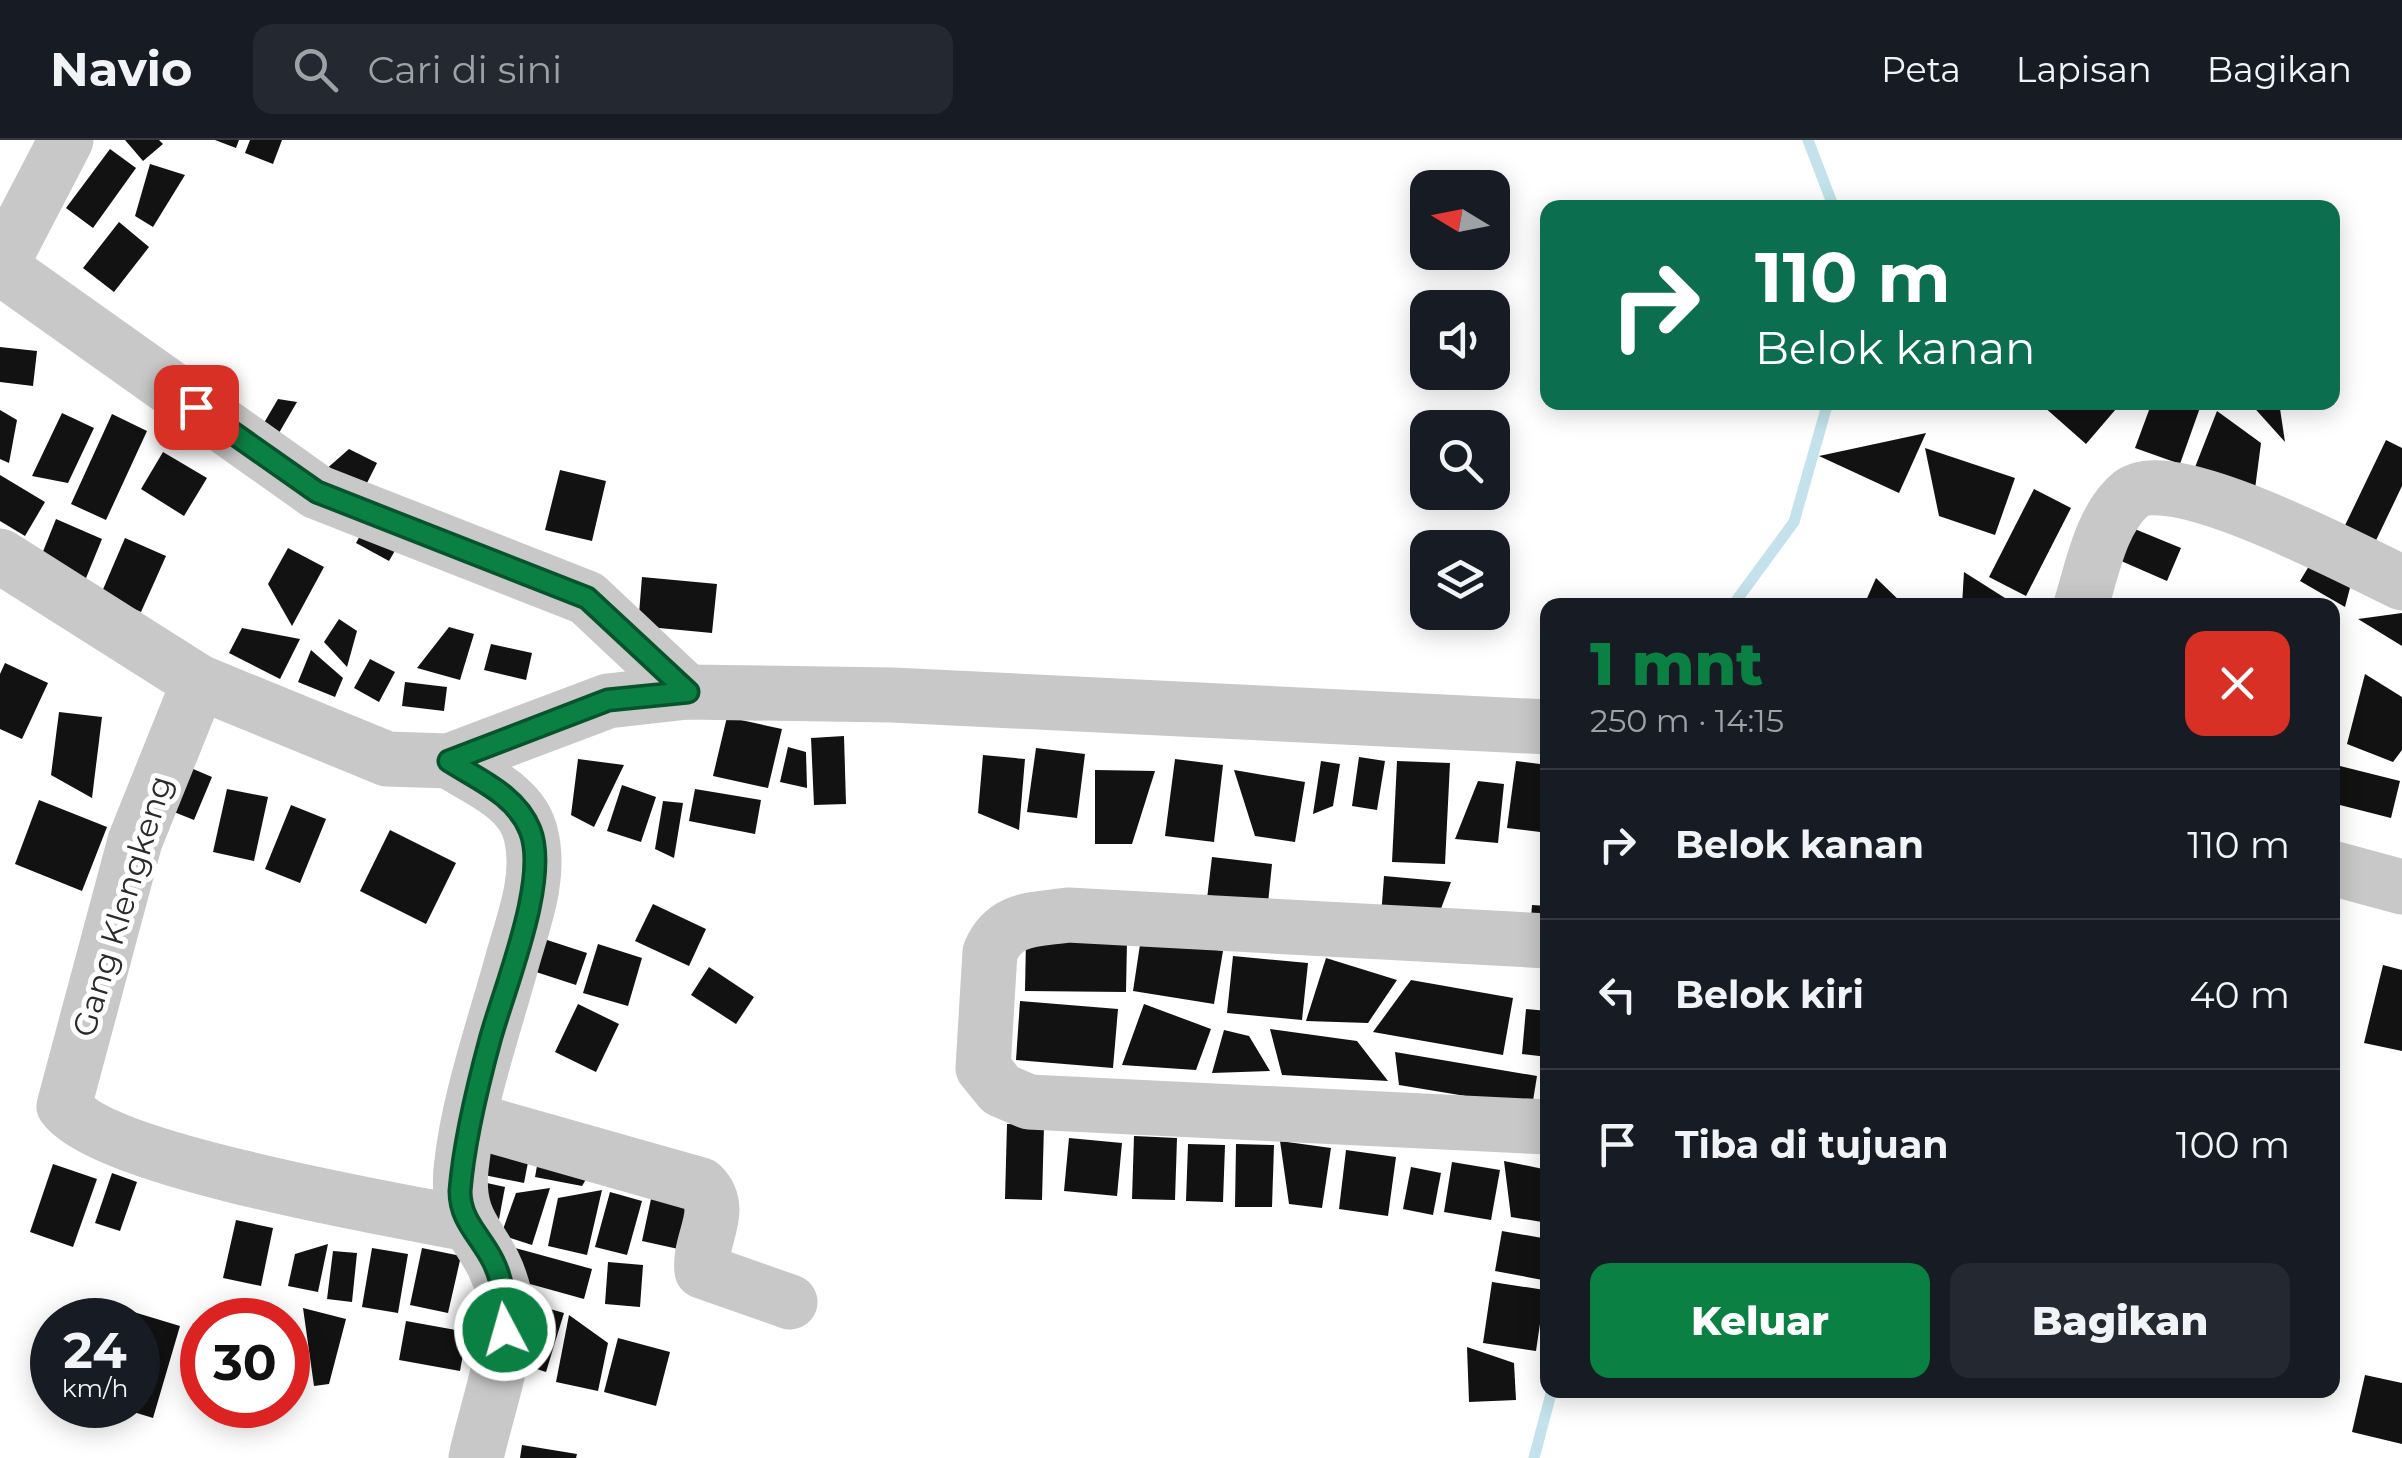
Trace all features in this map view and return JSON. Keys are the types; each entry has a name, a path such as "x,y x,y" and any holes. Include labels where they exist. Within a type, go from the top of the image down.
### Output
{"street":[{"path":"60,150 0,267 317,492 587,598 688,692"},
{"path":"2083,598 2106,529 2120,506 2134,491 2162,485 2248,510 2402,583"},
{"path":"0,556 199,682 388,759 449,761 608,700 688,692 892,695 1540,727"},
{"name":"Gang Klengkeng","path":"199,682 135,841 64,1106 96,1130 236,1177 468,1224"},
{"path":"449,761 512,801 530,830 535,857 531,892 472,1120 460,1191 460,1209 494,1264 505,1298 505,1330 476,1458"},
{"path":"2340,870 2402,886"},
{"path":"1540,941 1068,915 1015,923 998,935 990,952 983,1068 1001,1090 1029,1102 1540,1127"},
{"path":"472,1120 701,1185 710,1193 714,1208 702,1271 790,1302"}],"building":[{"path":"125,140 159,140 163,144 143,161"},
{"path":"215,140 239,140 236,148"},
{"path":"250,140 282,140 273,164 245,153"},
{"path":"110,149 136,168 93,228 66,208"},
{"path":"150,164 185,175 153,227 135,216"},
{"path":"119,222 149,247 114,292 83,268"},
{"path":"0,347 37,351 33,386 0,382"},
{"path":"278,399 297,402 276,438 261,428"},
{"path":"0,410 17,420 9,463 0,459"},
{"path":"2048,410 2115,410 2086,444"},
{"path":"2149,410 2199,410 2180,464 2135,448"},
{"path":"2256,410 2280,410 2285,442"},
{"path":"2217,411 2261,443 2255,489 2190,480"},
{"path":"62,413 94,428 68,483 32,476"},
{"path":"112,414 147,431 106,520 71,504"},
{"path":"1926,433 1899,493 1819,456"},
{"path":"2386,440 2402,448 2402,486 2369,555 2338,540"},
{"path":"1925,448 2015,478 1995,535 1939,516"},
{"path":"349,449 377,463 363,491 324,471"},
{"path":"163,452 207,478 184,516 141,489"},
{"path":"560,470 606,481 592,541 545,530"},
{"path":"0,475 45,502 25,536 0,521"},
{"path":"2034,489 2071,508 2026,596 1989,577"},
{"path":"56,519 102,539 84,583 38,564"},
{"path":"367,523 400,542 389,561 356,543"},
{"path":"2125,525 2181,548 2167,581 2112,557"},
{"path":"125,538 166,556 141,612 101,594"},
{"path":"288,548 324,567 292,626 268,584"},
{"path":"2312,561 2351,584 2345,607 2340,598 2329,598 2300,581"},
{"path":"1964,572 2005,598 1962,598"},
{"path":"642,577 717,584 712,633 638,626"},
{"path":"1876,578 1897,598 1867,598"},
{"path":"2402,613 2402,646 2358,619"},
{"path":"339,619 357,631 347,667 324,642"},
{"path":"449,627 474,634 460,680 417,668"},
{"path":"242,628 300,639 280,679 229,653"},
{"path":"491,644 532,653 526,680 484,670"},
{"path":"311,650 343,678 335,697 298,682"},
{"path":"370,659 395,672 379,702 354,688"},
{"path":"5,663 48,683 22,739 0,729 0,674"},
{"path":"2365,674 2402,697 2402,750 2393,762 2347,744"},
{"path":"405,682 447,687 444,711 402,706"},
{"path":"59,712 102,717 92,798 51,775"},
{"path":"727,717 782,729 768,788 713,776"},
{"path":"844,736 846,804 814,805 811,738"},
{"path":"788,747 806,752 807,788 780,782"},
{"path":"1036,748 1085,754 1077,818 1027,812"},
{"path":"983,755 1025,759 1019,830 978,813"},
{"path":"1359,757 1385,761 1377,810 1352,806"},
{"path":"578,759 624,765 594,827 571,815"},
{"path":"1175,759 1223,765 1214,842 1165,836"},
{"path":"172,760 212,777 194,820 154,804"},
{"path":"1321,761 1340,764 1333,806 1313,814"},
{"path":"1397,761 1450,763 1445,864 1392,862"},
{"path":"1516,761 1540,764 1540,832 1507,828"},
{"path":"2340,766 2400,781 2391,818 2340,805"},
{"path":"1095,770 1155,771 1132,844 1095,844"},
{"path":"1234,770 1305,782 1295,842 1255,836"},
{"path":"1478,781 1504,784 1498,843 1455,839"},
{"path":"622,785 656,797 641,842 607,831"},
{"path":"227,789 268,797 254,861 213,852"},
{"path":"695,789 761,800 755,834 689,821"},
{"path":"39,800 107,827 82,891 15,864"},
{"path":"663,801 683,803 674,858 655,849"},
{"path":"291,805 326,819 300,883 265,869"},
{"path":"390,830 456,863 426,924 360,891"},
{"path":"1212,857 1272,864 1267,913 1206,907"},
{"path":"1384,876 1451,882 1436,922 1381,917"},
{"path":"653,904 706,929 689,966 635,941"},
{"path":"1532,905 1540,906 1540,934 1530,933"},
{"path":"1141,938 1223,951 1214,1004 1133,991"},
{"path":"544,939 587,953 576,985 533,971"},
{"path":"1026,939 1127,941 1126,992 1025,991"},
{"path":"598,944 642,958 628,1006 583,993"},
{"path":"1233,956 1308,963 1302,1020 1227,1013"},
{"path":"1326,958 1397,980 1368,1023 1306,1021"},
{"path":"2383,965 2402,970 2402,1051 2364,1043"},
{"path":"709,967 754,997 736,1024 691,995"},
{"path":"1411,980 1513,998 1503,1055 1373,1032"},
{"path":"1020,1001 1118,1009 1113,1068 1016,1060"},
{"path":"578,1004 619,1024 596,1072 555,1052"},
{"path":"1144,1004 1211,1029 1196,1070 1122,1065"},
{"path":"1526,1009 1540,1010 1540,1056 1522,1054"},
{"path":"1270,1029 1357,1041 1388,1081 1282,1075"},
{"path":"1224,1030 1249,1036 1270,1071 1212,1073"},
{"path":"1395,1052 1537,1076 1532,1107 1399,1085"},
{"path":"1007,1124 1044,1125 1042,1200 1005,1199"},
{"path":"1134,1136 1177,1138 1175,1200 1132,1199"},
{"path":"1069,1138 1122,1143 1117,1196 1064,1191"},
{"path":"1280,1141 1331,1148 1322,1208 1289,1204"},
{"path":"480,1142 530,1152 524,1183 474,1173"},
{"path":"1188,1144 1225,1145 1223,1202 1186,1201"},
{"path":"1236,1144 1274,1145 1272,1207 1235,1207"},
{"path":"1346,1150 1396,1157 1388,1216 1339,1209"},
{"path":"539,1155 594,1166 582,1186 535,1177"},
{"path":"1504,1161 1540,1168 1540,1222 1511,1217"},
{"path":"1452,1162 1500,1170 1491,1220 1444,1212"},
{"path":"53,1164 97,1179 73,1247 30,1232"},
{"path":"1411,1167 1441,1173 1433,1215 1403,1209"},
{"path":"112,1173 137,1182 120,1231 95,1223"},
{"path":"478,1181 505,1187 497,1230"},
{"path":"550,1188 532,1245 501,1235 516,1193"},
{"path":"602,1190 587,1255 548,1246 558,1198"},
{"path":"610,1192 642,1201 627,1255 595,1247"},
{"path":"651,1199 701,1210 692,1252 642,1241"},
{"path":"236,1220 273,1228 261,1286 223,1278"},
{"path":"1502,1231 1540,1238 1540,1279 1495,1271"},
{"path":"328,1244 318,1292 288,1286 295,1254"},
{"path":"501,1244 592,1269 584,1299 530,1284"},
{"path":"372,1248 408,1254 398,1313 362,1307"},
{"path":"422,1248 461,1256 448,1313 410,1305"},
{"path":"333,1251 357,1253 352,1302 327,1299"},
{"path":"608,1262 643,1265 640,1307 605,1304"},
{"path":"1492,1282 1540,1289 1536,1351 1483,1343"},
{"path":"526,1302 564,1313 546,1372 509,1360"},
{"path":"310,1310 346,1319 329,1384 314,1386"},
{"path":"569,1315 608,1343 598,1391 556,1382"},
{"path":"160,1320 180,1326 160,1394"},
{"path":"406,1321 467,1332 460,1371 399,1360"},
{"path":"618,1338 670,1352 656,1406 604,1392"},
{"path":"1467,1347 1514,1363 1516,1400 1469,1402"},
{"path":"2365,1375 2402,1383 2402,1444 2352,1432"},
{"path":"522,1445 577,1454 576,1458 520,1458"}],"waterway":[{"path":"1808,140 1831,200"},
{"path":"1738,598 1794,522 1826,410"},
{"path":"1534,1458 1550,1398"}],"route":[{"path":"196,407 243,444 317,492 587,598 688,692 608,700 449,761 512,801 530,830 535,857 531,892 488,1044 462,1163 460,1191 460,1209 494,1264 505,1298 505,1330"}]}
